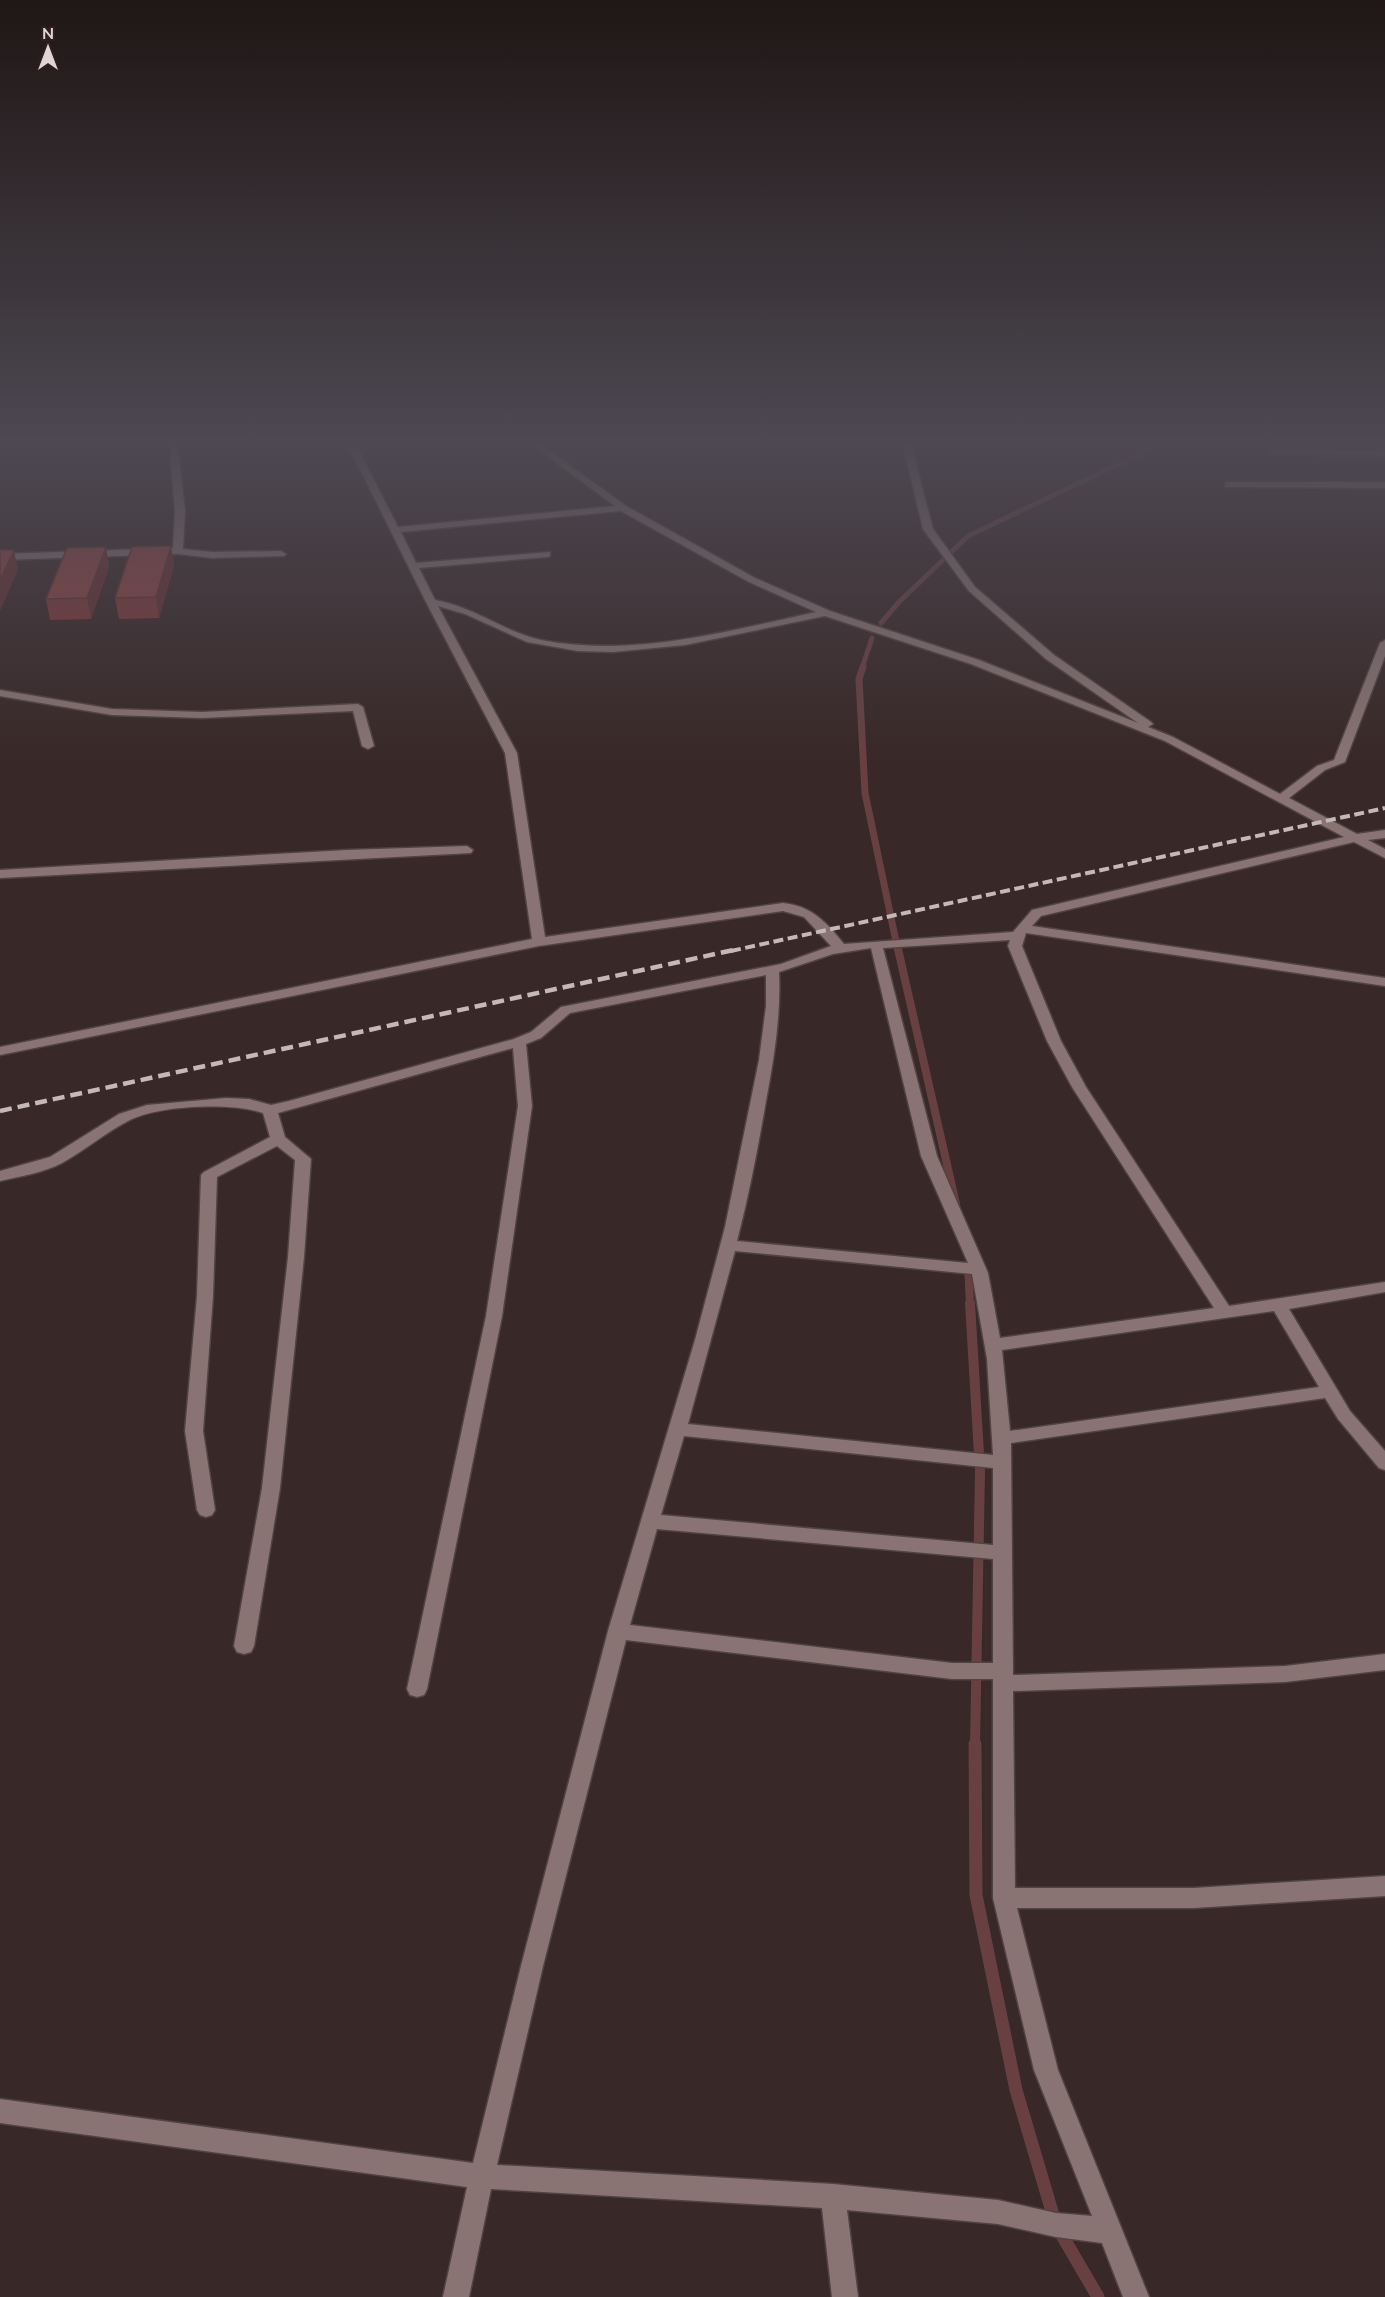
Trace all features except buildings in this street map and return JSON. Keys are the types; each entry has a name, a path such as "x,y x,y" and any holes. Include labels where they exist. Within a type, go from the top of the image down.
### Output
{"street":[{"path":"405,548 431,602 512,753 539,942"},
{"path":"695,548 752,580 826,613 975,662 1169,740 1385,854"},
{"path":"942,548 972,589 1050,657 1169,740"},
{"path":"0,557 178,551 212,555 280,554"},
{"path":"414,566 547,554"},
{"path":"431,602 457,608 519,637 543,643 605,649 661,647 826,613"},
{"path":"1282,798 1321,768 1339,762 1385,643"},
{"path":"0,693 112,712 202,715 358,707 368,746"},
{"path":"1224,1311 1079,1087 1050,1030 1015,946 1020,932 1037,913 1356,838 1385,834"},
{"path":"0,874 347,854 467,850"},
{"path":"0,1052 539,942 796,907 815,919 840,948"},
{"path":"0,1176 31,1169 55,1160 124,1117 147,1109 226,1102 249,1103 270,1110 519,1042 536,1035 566,1010 772,970 840,948 1020,932 1385,982"},
{"path":"876,944 929,1156 961,1225 978,1269 993,1345 1002,1438 1004,1898 1046,2070 1136,2297"},
{"path":"456,2297 480,2176 514,2033 618,1631 677,1429 746,1174 763,1078 774,989 772,970"},
{"path":"417,1689 494,1316 525,1106 519,1042"},
{"path":"244,1646 270,1488 296,1257 303,1159 278,1139 270,1110"},
{"path":"206,1510 194,1431 205,1296 208,1175 278,1139"},
{"path":"727,1245 927,1266 978,1269"},
{"path":"993,1345 1279,1305 1385,1287"},
{"path":"1279,1305 1344,1414 1385,1463"},
{"path":"1002,1438 1122,1423 1330,1390"},
{"path":"677,1429 1002,1462"},
{"path":"650,1521 1003,1553"},
{"path":"618,1631 1003,1677 1285,1674 1385,1662"},
{"path":"1004,1898 1194,1898 1385,1886"},
{"path":"0,2112 480,2176 832,2196 999,2212 1056,2224 1110,2231"},
{"path":"832,2196 845,2297"}],"waterway":[{"path":"881,623 899,602 955,548"},
{"path":"862,668 872,638"},
{"path":"863,667 859,679 865,793 898,951"},
{"path":"898,949 956,1204"},
{"path":"968,1264 970,1304"},
{"path":"970,1303 980,1471 975,1745"},
{"path":"975,1745 976,1895 1016,2090 1056,2225 1098,2297"}],"railway":[{"path":"731,951 1385,808"},
{"path":"0,1111 738,949"}]}
